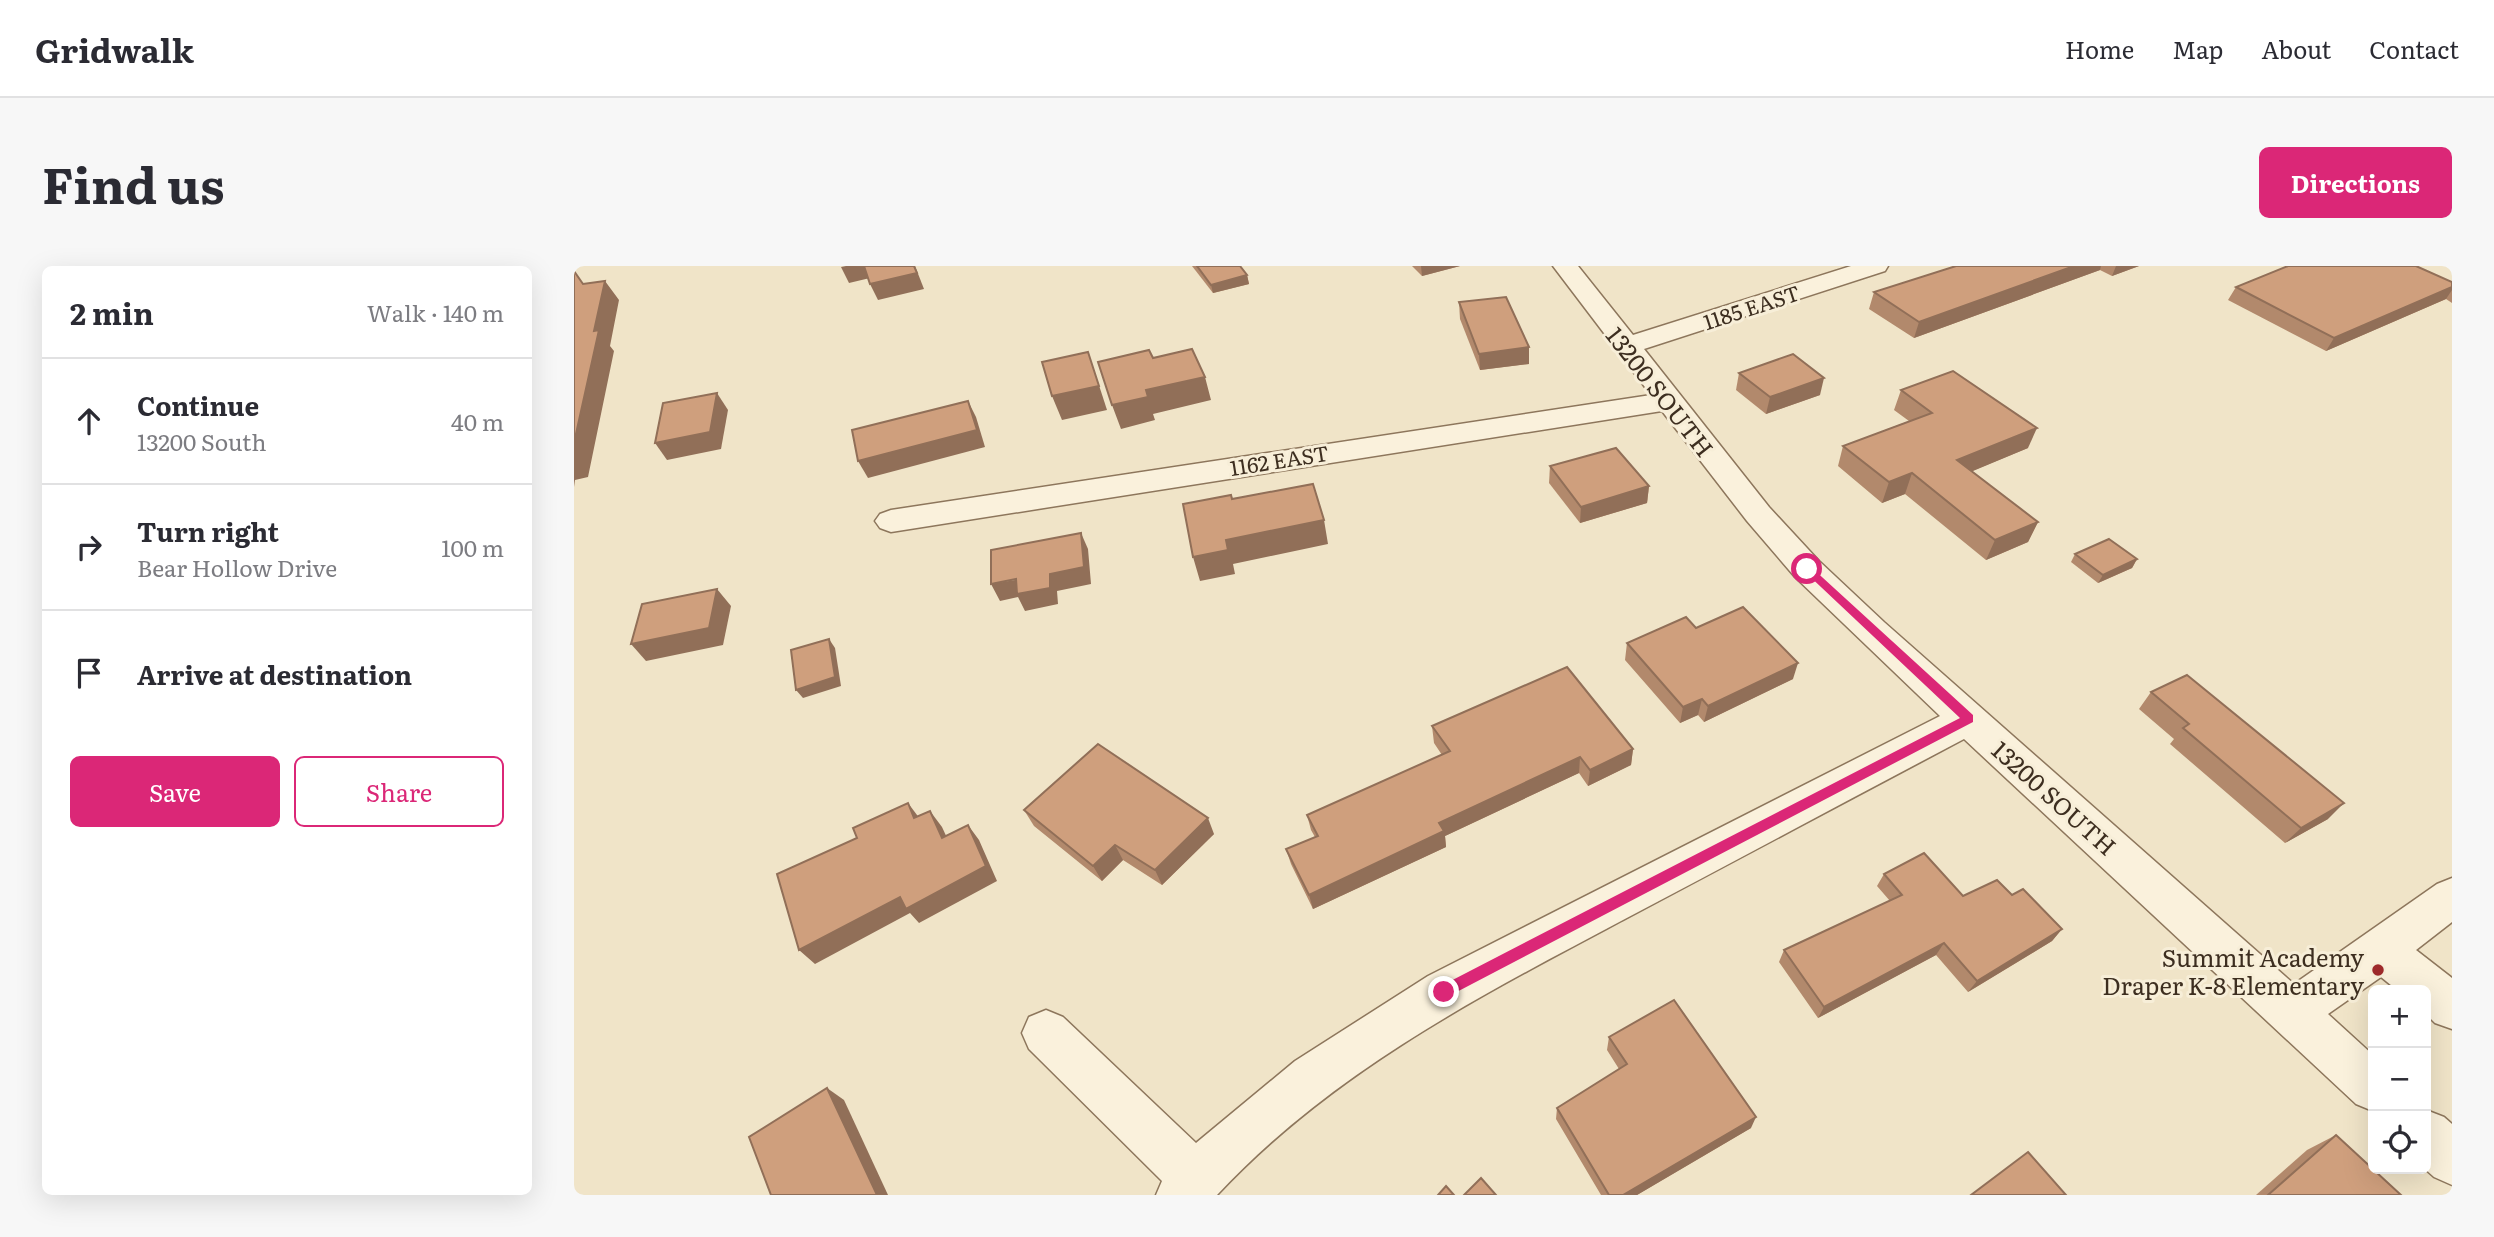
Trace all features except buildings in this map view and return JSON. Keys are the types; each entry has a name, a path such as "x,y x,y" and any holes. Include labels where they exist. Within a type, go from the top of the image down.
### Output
{"street":[{"name":"13200 SOUTH","path":"1565,266 1758,514 1807,569 2368,1082"},
{"name":"1185 EAST","path":"1626,346 1876,266"},
{"name":"1162 EAST","path":"891,521 1668,401"},
{"path":"1046,1033 1189,1186 1280,1101 1367,1037 1433,998 1969,719"},
{"path":"2291,1013 2452,897"},
{"path":"2382,950 2452,1007"},
{"path":"2431,1140 2452,1159"}],"place":[{"name":"Summit Academy Draper K-8 Elementary","path":"2378,970"}],"route":[{"path":"1444,992 1969,719 1807,569"}]}
